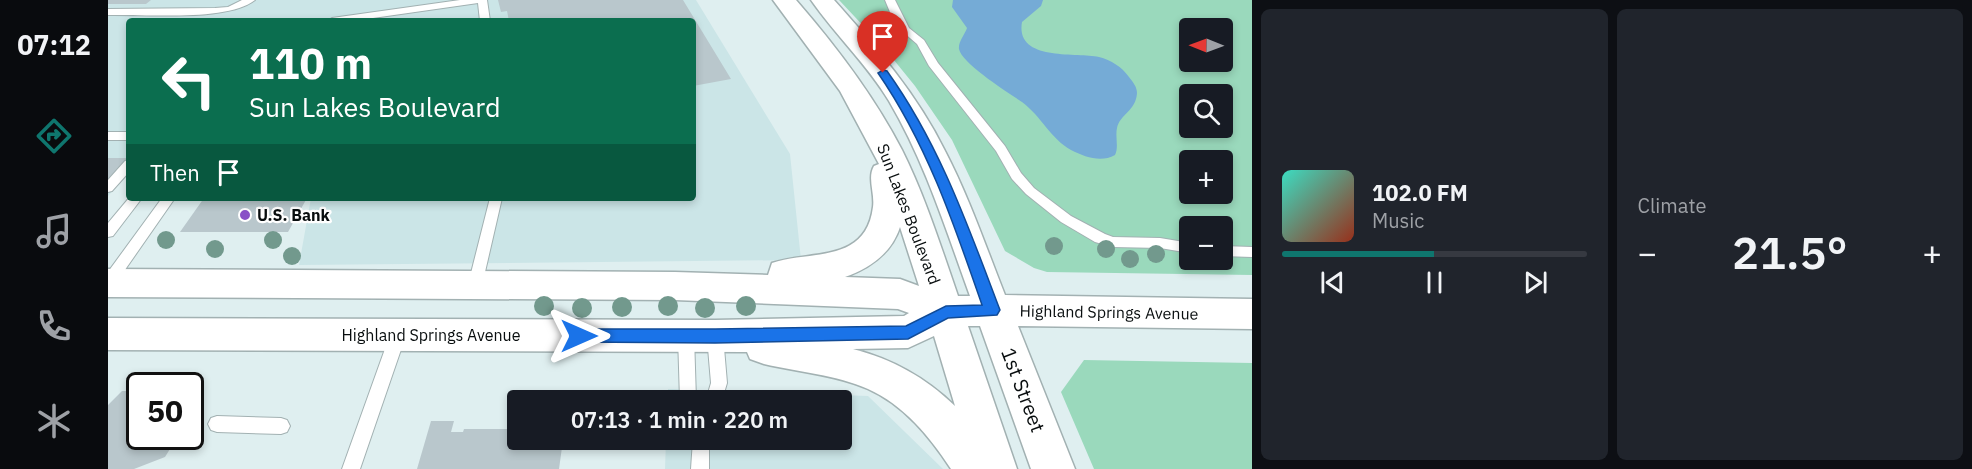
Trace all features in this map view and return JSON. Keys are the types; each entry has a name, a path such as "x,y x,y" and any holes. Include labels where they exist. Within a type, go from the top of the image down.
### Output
{"main road":[{"name":"Sun Lakes Boulevard","path":"784,0 832,61 868,115 888,152 946,312"},
{"path":"822,0 873,59 902,100 925,141 960,222 992,310"},
{"path":"675,286 833,268 851,261 869,248 886,226 891,208 889,188 868,115"},
{"path":"108,283 675,286 900,294 946,312 995,469"},
{"name":"Highland Springs Avenue","path":"108,334 700,336 908,332 946,312 992,310 1252,314"},
{"name":"1st Street","path":"992,310 1053,469"},
{"path":"700,336 869,371 897,385 935,416 969,458 975,469"}],"lane":[{"path":"108,12 194,13 230,9 250,0"},
{"path":"353,18 480,0 484,18"},
{"path":"890,0 906,30 921,42 933,64 1001,149 1016,176 1029,191 1066,219 1100,238 1113,242 1160,243 1179,246"},
{"path":"230,9 230,18"},
{"path":"108,136 126,136"},
{"path":"108,188 126,167"},
{"path":"108,232 134,201"},
{"path":"108,283 167,201"},
{"path":"475,285 495,201"},
{"path":"1233,251 1252,252"},
{"path":"351,469 398,335"},
{"path":"690,390 700,336"},
{"path":"700,336 719,383 717,390"},
{"path":"217,424 281,426"},
{"path":"700,469 701,450"}],"shaded area":[{"path":"108,0 696,0 790,154 801,260 299,265 310,201 696,201 696,18 126,18 126,176 108,196"},
{"path":"852,395 868,396 943,469 665,469 666,450 852,450"}],"green space":[{"path":"839,0 1252,0 1252,275 1047,272 1034,268 1005,251 952,140 915,86 885,49"},
{"path":"1084,360 1252,363 1252,469 1094,469 1061,392"}],"water":[{"path":"953,0 1043,0 1041,6 1022,22 1022,35 1028,44 1049,53 1099,57 1123,70 1137,93 1134,104 1119,123 1115,155 1099,159 1071,150 1058,140 1022,102 968,62 959,49 967,28 952,7"}],"building":[{"path":"108,0 151,0 146,4 108,4"},
{"path":"498,0 683,0 694,18 508,18 507,11 501,12"},
{"path":"696,21 731,79 696,85"},
{"path":"108,158 126,158 126,160 108,180"},
{"name":"U.S. Bank","path":"202,201 305,201 288,232 180,232"},
{"path":"122,391 126,391 126,450 169,450 165,457 134,469 108,469 108,405"},
{"path":"431,421 454,421 451,432 463,432 464,429 507,429 507,450 562,450 559,469 417,469"}],"place":[{"name":"U.S. Bank","path":"245,215"}],"route":[{"path":"579,336 908,332 946,312 992,310 931,151 902,100 883,73"}]}
